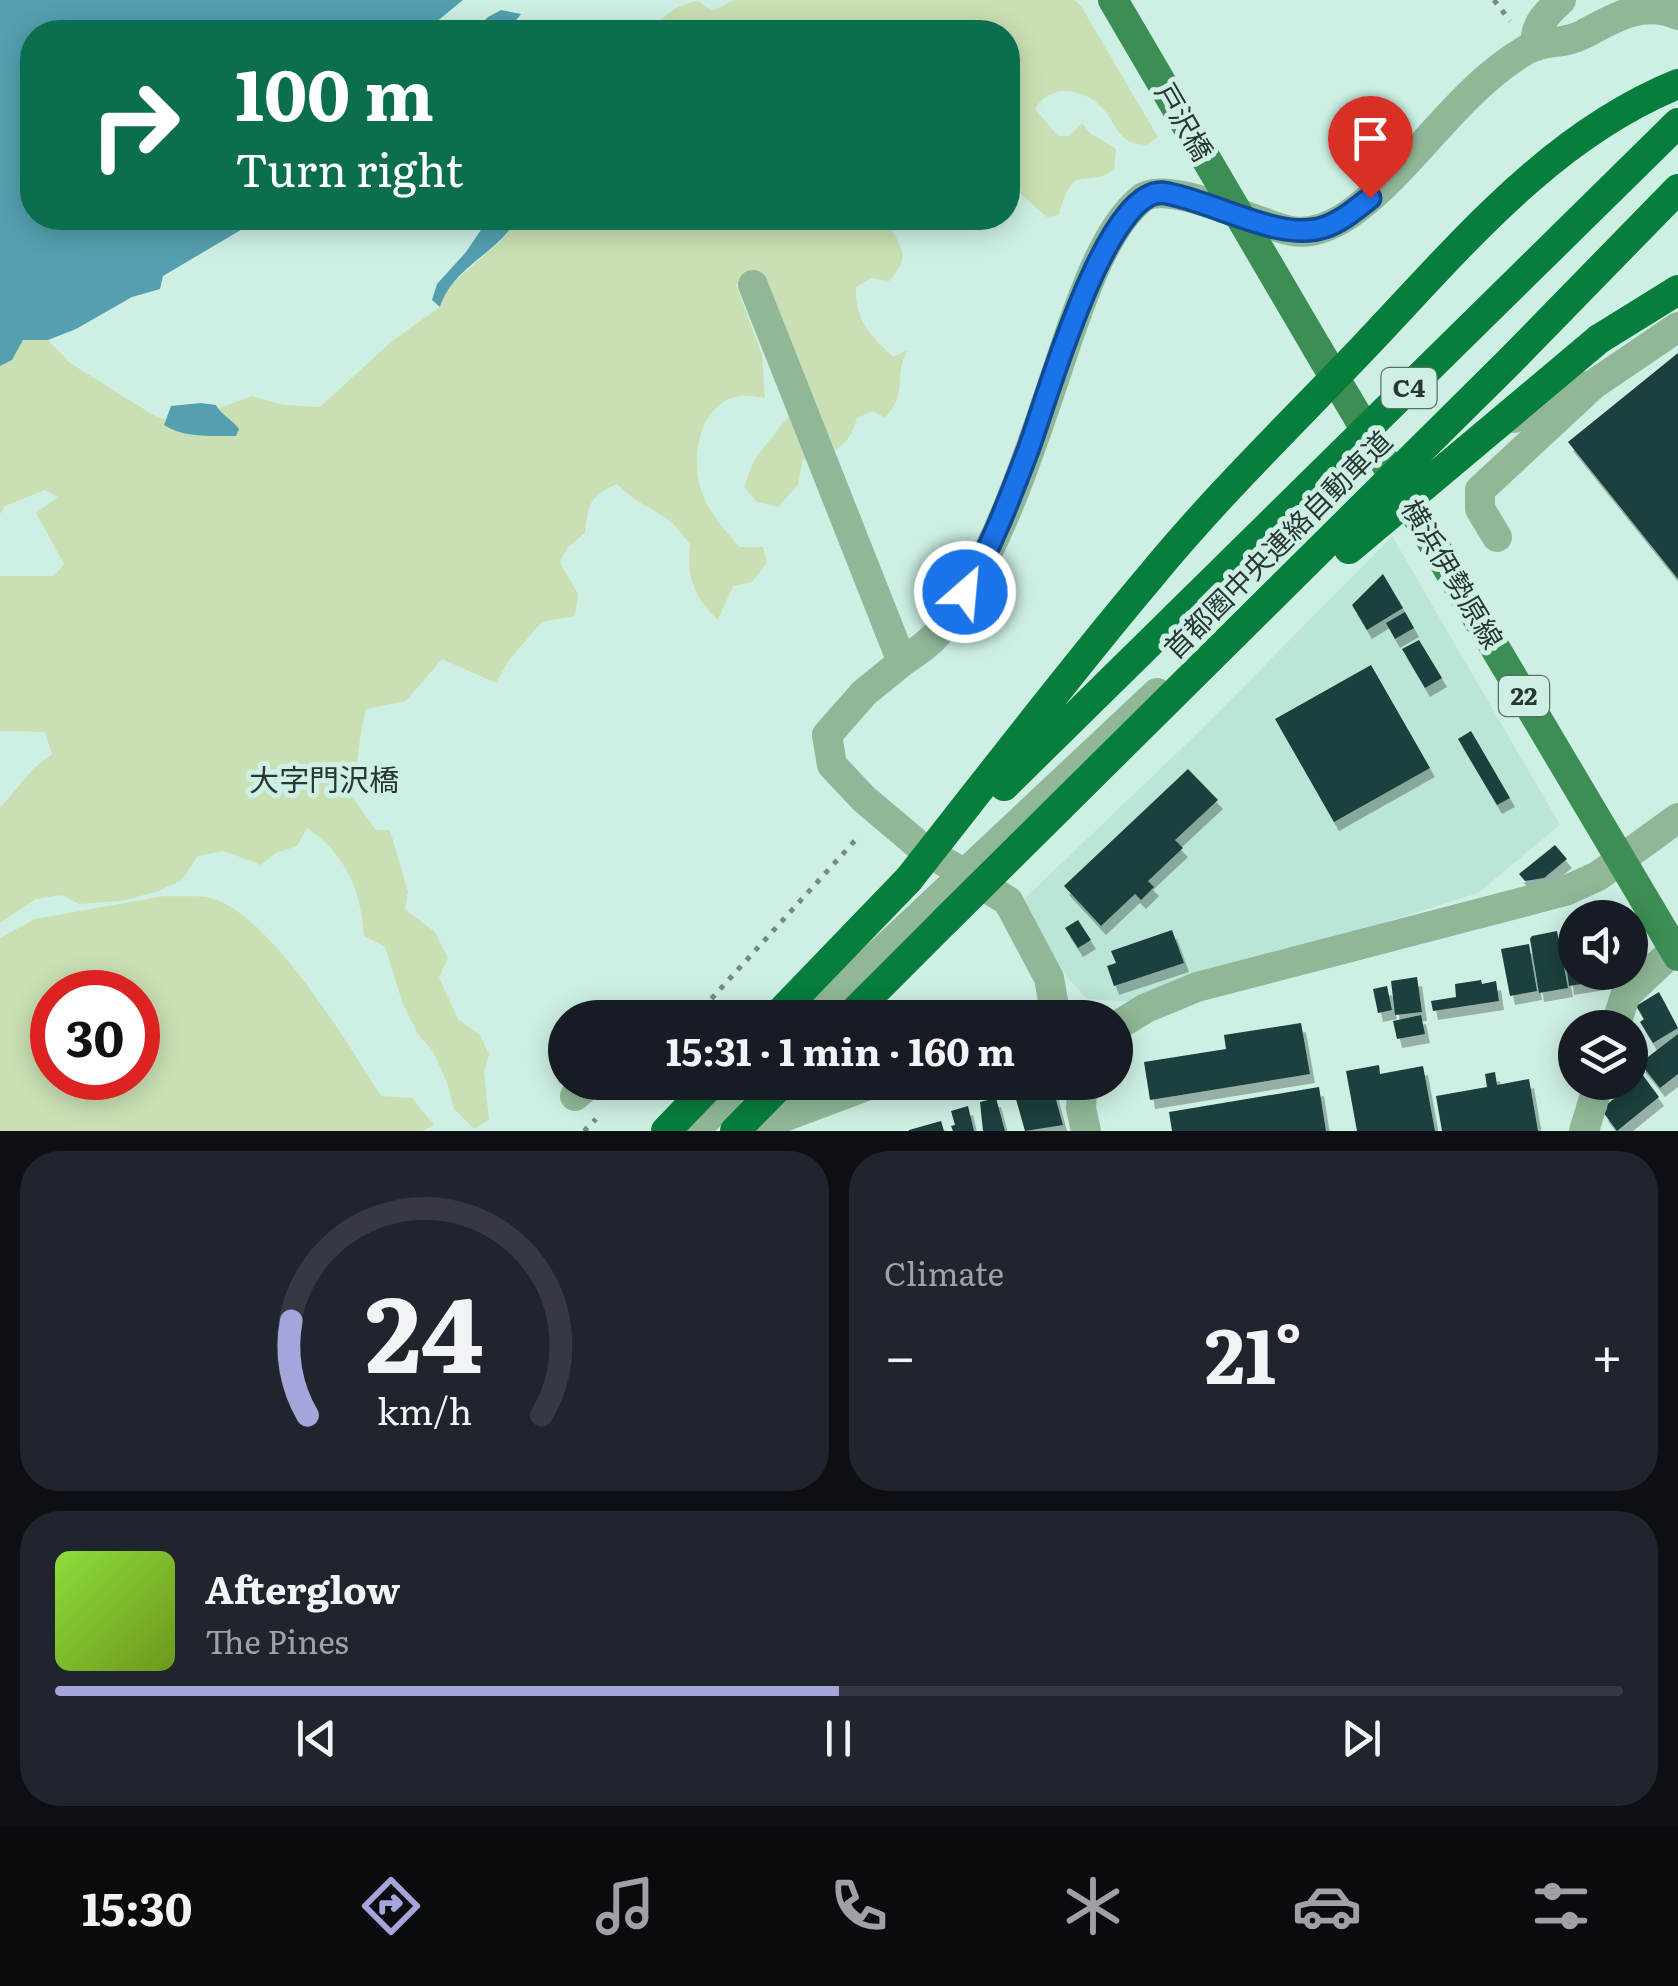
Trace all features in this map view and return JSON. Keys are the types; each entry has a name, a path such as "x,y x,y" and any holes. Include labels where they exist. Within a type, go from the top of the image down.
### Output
{"highway":[{"path":"909,879 1150,575 1462,243 1570,145 1612,117 1678,84"},
{"name":"首都圏中央連絡自動車道","path":"909,879 1678,123"},
{"name":"首都圏中央連絡自動車道","path":"947,919 1678,190"},
{"path":"947,919 1091,794 1370,528 1599,339 1678,290"},
{"name":"C4","path":"793,1000 909,879"},
{"name":"C4","path":"866,1000 947,919"},
{"path":"666,1131 722,1106"}],"main road":[{"name":"戸沢橋","path":"1113,0 1317,348"},
{"name":"横浜伊勢原線","path":"1317,348 1676,953"}],"street":[{"path":"1536,46 1534,34 1546,14 1562,0"},
{"path":"1052,1000 1048,978 1008,902 922,848 880,812 832,765 828,736 864,693 935,638 976,573 1028,450 1090,276 1121,223 1142,197 1162,193 1294,232 1325,227 1370,198 1476,88 1536,46 1572,40 1642,2 1658,4 1678,15"},
{"path":"753,285 902,662"},
{"path":"1497,537 1480,509 1480,490 1594,384 1678,327"},
{"path":"831,1000 1104,740 1258,604 1403,492 1536,404 1594,384"},
{"path":"1133,1016 1197,986 1566,890 1598,876 1678,818"},
{"path":"1621,1010 1625,996 1676,953"},
{"path":"694,1131 722,1106 756,1126 827,1100"},
{"path":"1082,1100 1086,1131"},
{"path":"1584,1131 1593,1100"}],"path":[{"path":"710,1000 880,812"}],"shaded area":[{"path":"734,0 1074,0 1158,137 1146,145 1130,142 1096,103 1078,93 1059,92 1042,100 1035,109 1058,136 1070,136 1082,123 1090,133 1116,149 1114,170 1075,181 1059,215 1047,217 1020,193 1020,20 662,20 677,8 698,1 712,11"},
{"path":"509,230 891,230 901,249 897,272 889,281 871,278 856,287 856,298 861,318 871,334 893,357 908,350 897,399 885,418 873,411 857,418 844,444 803,459 798,485 778,507 757,502 744,487 754,460 795,408 791,394 771,374 773,355 749,273 736,285 762,355 765,398 741,396 716,408 702,431 697,474 712,512 740,547 763,547 767,563 752,582 733,586 718,620 694,586 689,566 690,544 669,521 617,484 592,503 585,533 568,547 560,562 578,594 575,616 542,622 509,660 496,683 442,659 406,701 366,709 350,794 376,830 390,830 408,892 405,909 435,932 448,958 439,978 458,1019 480,1035 489,1054 484,1072 489,1120 474,1129 454,1109 432,1050 417,1033 402,1001 385,947 364,936 349,875 332,850 307,828 297,846 276,853 261,865 224,851 198,856 182,880 156,892 121,901 79,904 62,895 36,899 0,923 0,808 33,769 52,754 45,732 0,731 0,576 54,576 64,564 36,513 58,497 45,490 5,506 0,514 0,366 12,360 23,340 48,340 70,363 158,418 182,421 252,396 283,405 320,407 392,341 440,307 446,289"},
{"path":"1392,536 1560,825 1478,893 1133,1002 1087,999 1065,975 1023,900 1202,729"},
{"path":"164,896 211,898 234,909 282,954 381,1096 412,1098 434,1125 422,1131 0,1131 0,938 35,919"}],"water":[{"path":"0,0 463,0 439,20 20,20 20,230 241,230 163,276 160,289 132,297 48,340 23,340 12,360 0,366"},
{"path":"501,10 521,14 516,20 485,20"},
{"path":"481,230 509,230 455,281 440,307 432,300 437,284"},
{"path":"216,405 239,429 236,436 189,434 164,425 171,406"}],"building":[{"path":"1678,353 1678,579 1568,442"},
{"path":"1383,574 1403,608 1367,630 1352,605"},
{"path":"1405,612 1414,628 1395,639 1386,623"},
{"path":"1419,640 1442,678 1425,688 1402,649"},
{"path":"1371,665 1430,768 1334,822 1275,719"},
{"path":"1471,731 1510,798 1497,805 1458,739"},
{"path":"1188,769 1218,800 1175,840 1183,848 1148,881 1154,887 1141,900 1135,894 1101,926 1064,886"},
{"path":"1555,845 1567,859 1544,878 1525,881 1519,874"},
{"path":"1078,920 1091,940 1078,948 1065,928"},
{"path":"1172,930 1184,963 1114,986 1107,966 1116,963 1111,951"},
{"path":"1557,931 1558,990 1539,993 1532,936"},
{"path":"1529,944 1537,991 1510,996 1501,949"},
{"path":"1417,977 1422,1012 1395,1015 1391,981"},
{"path":"1481,980 1482,984 1496,981 1499,1001 1433,1011 1431,1001 1456,997 1455,984"},
{"path":"1387,986 1392,1010 1378,1013 1373,989"},
{"path":"1659,992 1678,1028 1653,1043 1648,1035 1648,1010 1638,1010 1636,1006"},
{"path":"1421,1015 1425,1034 1397,1039 1393,1021"},
{"path":"1301,1023 1310,1074 1150,1100 1144,1062 1226,1049 1224,1035"},
{"path":"1678,1034 1678,1074 1660,1088 1648,1073 1648,1057"},
{"path":"1379,1065 1380,1074 1423,1066 1435,1131 1357,1131 1346,1071"},
{"path":"1495,1072 1497,1085 1529,1079 1538,1131 1442,1131 1436,1096 1487,1087 1485,1074"},
{"path":"1648,1082 1659,1097 1617,1131 1603,1112 1612,1100 1648,1100"},
{"path":"1319,1087 1326,1131 1172,1131 1169,1112"},
{"path":"997,1100 1005,1131 983,1131 980,1102"},
{"path":"1016,1100 1056,1100 1063,1125 1025,1131"},
{"path":"968,1106 974,1131 953,1131 951,1111"},
{"path":"941,1121 944,1131 909,1131 909,1130"}],"district":[{"name":"大字門沢橋","path":"324,781"}],"route":[{"path":"965,592 998,526 1090,276 1121,223 1142,197 1162,193 1190,199 1294,232 1325,227 1370,198"}]}
